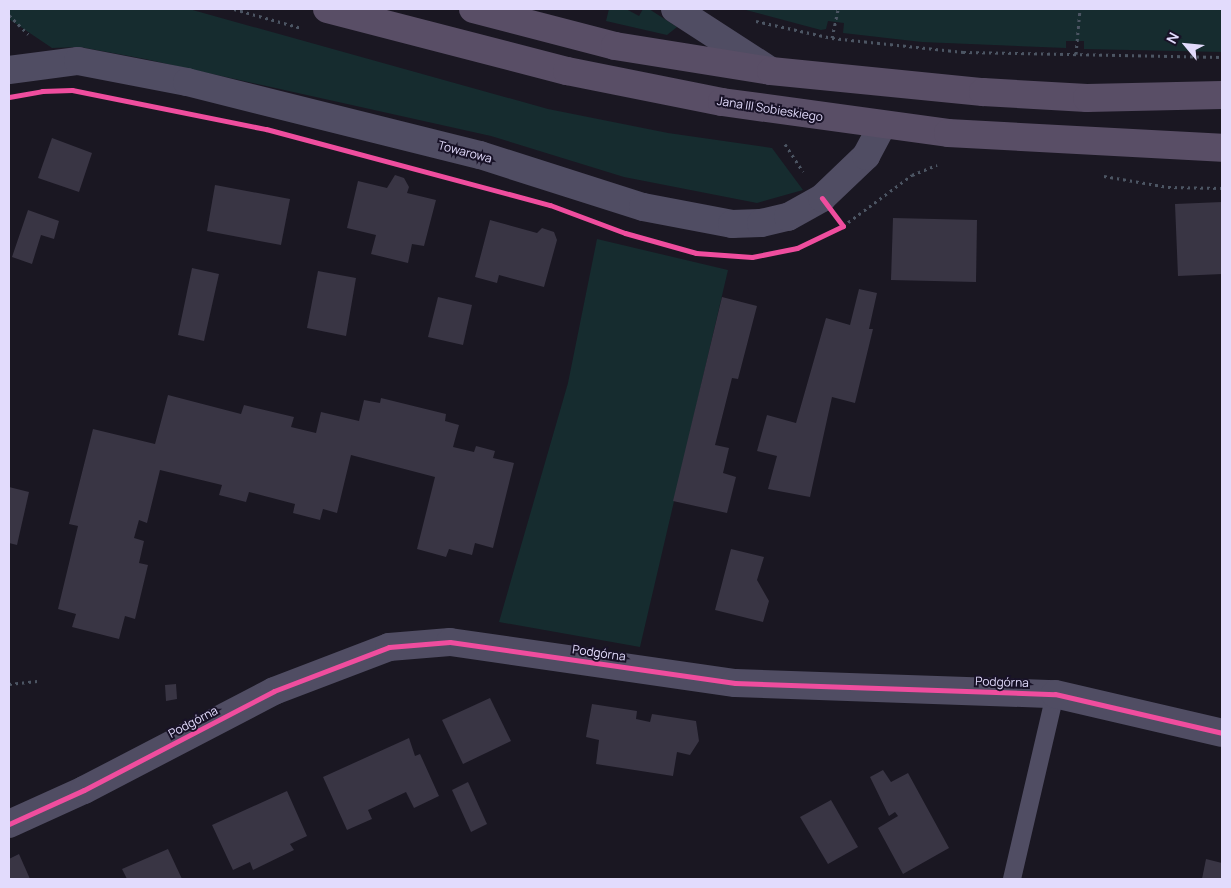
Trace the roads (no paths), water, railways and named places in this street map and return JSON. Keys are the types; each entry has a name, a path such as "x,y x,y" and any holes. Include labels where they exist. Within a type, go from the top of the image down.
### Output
{"main road":[{"name":"Jana III Sobieskiego","path":"326,9 646,89 882,126 1036,139 1222,148"},
{"path":"473,9 615,46 771,71 983,92 1078,98 1222,95"}],"street":[{"path":"675,9 771,71"},
{"name":"Towarowa","path":"10,68 78,61 187,82 480,155 643,206 697,220 732,224 762,223 788,217 822,198 866,156 882,126"},
{"name":"Podgórna","path":"9,824 84,790 274,691 389,647 450,642 735,683 1055,694 1222,733"}],"lane":[{"path":"1012,879 1055,694"}]}
